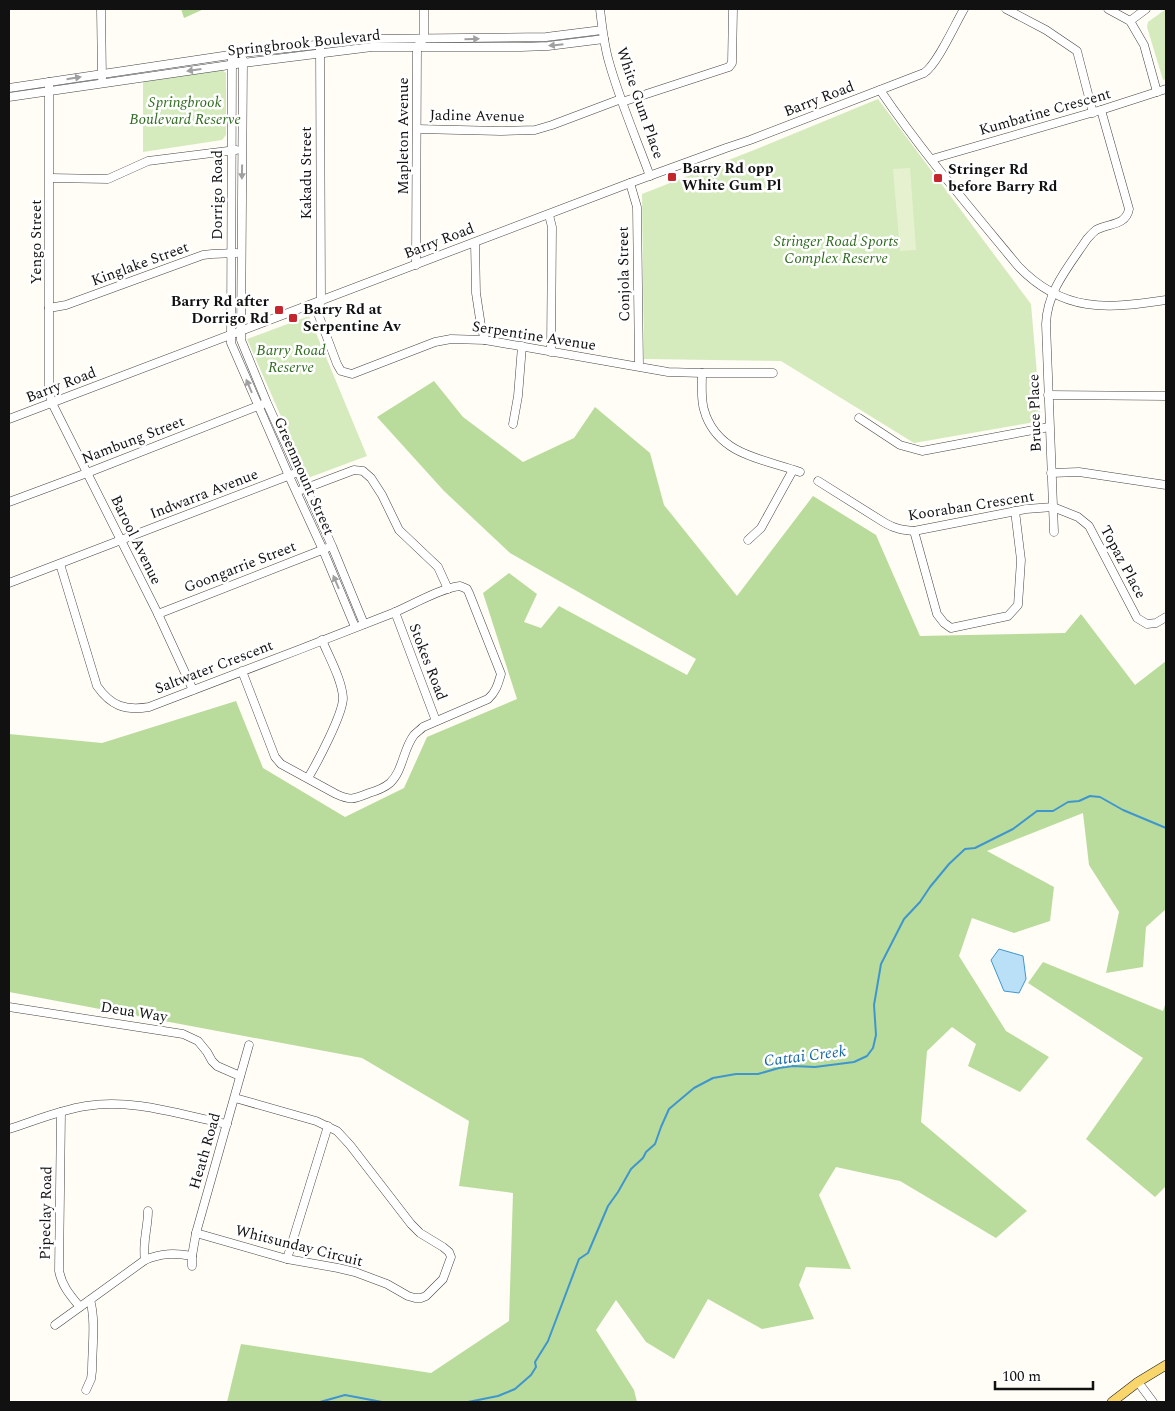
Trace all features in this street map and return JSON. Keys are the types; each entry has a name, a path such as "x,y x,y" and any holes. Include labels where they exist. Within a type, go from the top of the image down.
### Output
{"main road":[{"path":"1112,1402 1138,1382 1166,1365"}],"street":[{"path":"101,9 102,78"},
{"path":"417,47 424,38 424,9"},
{"name":"White Gum Place","path":"600,9 602,30 609,62 621,100 650,176"},
{"name":"Jadine Avenue","path":"418,129 535,130 552,126 621,100 729,66 733,59 733,9"},
{"name":"Barry Road","path":"9,420 630,183 750,140 927,71 964,9"},
{"path":"1006,9 1046,30 1077,51 1097,112"},
{"path":"1108,9 1130,21 1144,45 1157,92"},
{"path":"1130,21 1146,9"},
{"name":"Springbrook Boulevard","path":"9,96 49,86 232,55 320,44 369,39 546,37 602,30"},
{"name":"Springbrook Boulevard","path":"102,78 232,65 372,47 530,47 604,39"},
{"name":"Kakadu Street","path":"320,44 320,301"},
{"name":"Mapleton Avenue","path":"416,265 417,47"},
{"name":"Dorrigo Road","path":"240,332 243,54"},
{"name":"Dorrigo Road","path":"232,55 232,335"},
{"name":"Springbrook Boulevard","path":"9,88 49,86"},
{"name":"Yengo Street","path":"49,86 49,390 52,403"},
{"name":"Kumbatine Crescent","path":"932,159 1097,112 1166,89"},
{"path":"880,90 932,159 1018,266 1034,281 1052,294 1086,304 1105,306 1130,305 1166,300"},
{"name":"Bruce Place","path":"1054,532 1049,427 1047,309 1056,284 1092,232 1121,221 1128,213 1128,204 1097,112"},
{"path":"50,178 108,179 148,161 242,150"},
{"name":"Conjola Street","path":"630,183 637,207 638,366"},
{"path":"549,215 552,227 552,352"},
{"path":"475,243 476,293 485,340"},
{"name":"Kinglake Street","path":"49,308 66,305 203,255 241,253"},
{"name":"Serpentine Avenue","path":"320,301 317,311 337,364 342,371 352,374 435,342 451,339 485,340 668,372 773,373"},
{"name":"Greenmount Street","path":"240,332 241,340 267,403 332,546 364,624"},
{"name":"Greenmount Street","path":"232,335 231,343 355,627"},
{"path":"512,424 518,396 522,346"},
{"path":"702,373 703,406 716,434 742,453 796,471 761,528 748,540"},
{"path":"1048,394 1166,396"},
{"name":"Barool Avenue","path":"52,403 158,614 193,690"},
{"name":"Nambung Street","path":"9,502 267,403"},
{"path":"859,418 900,445 922,451 1049,427"},
{"path":"297,492 354,470 363,471 382,495 400,530 438,567 448,589"},
{"name":"Indwarra Avenue","path":"9,584 298,472"},
{"path":"1051,473 1079,472 1166,485"},
{"name":"Kooraban Crescent","path":"818,481 893,527 902,530 914,531 1026,509 1053,507"},
{"name":"Topaz Place","path":"1053,507 1078,517 1089,526 1137,618 1147,624 1156,623 1166,617"},
{"path":"914,531 937,614 951,628 1008,616 1018,605 1021,560 1015,511"},
{"name":"Goongarrie Street","path":"158,614 332,546"},
{"name":"Saltwater Crescent","path":"60,564 97,686 106,698 123,707 136,709 149,707 395,612 456,586 463,587 469,593 501,674 494,694 488,699 436,722"},
{"name":"Stokes Road","path":"395,612 436,722"},
{"path":"308,778 340,714 343,700 341,687 322,640"},
{"path":"242,671 275,757 281,764 344,798 354,799 383,788 390,783 397,775 415,734 423,727 436,722"},
{"name":"Deua Way","path":"9,1007 183,1034 198,1041 217,1066 240,1076"},
{"name":"Heath Road","path":"192,1266 196,1233 249,1045"},
{"name":"Whitsunday Circuit","path":"196,1233 287,1259 355,1272 387,1284 415,1298 426,1296 443,1279 450,1263 451,1257 449,1252 420,1233 411,1224 350,1145 336,1131 316,1121 235,1098"},
{"path":"9,1129 61,1112 86,1106 106,1104 130,1104 227,1124"},
{"name":"Pipeclay Road","path":"61,1112 59,1270 66,1290 80,1307"},
{"path":"287,1259 328,1126"},
{"path":"145,1260 144,1246 148,1211"},
{"path":"55,1325 152,1256 170,1253 192,1256"},
{"path":"86,1390 91,1379 92,1370 93,1317 90,1300"},
{"path":"1138,1382 1153,1402"}],"green space":[{"path":"181,9 204,9 184,18"},
{"path":"1166,9 1166,79 1163,80 1147,27 1148,22"},
{"name":"Springbrook Boulevard Reserve","path":"222,70 226,73 226,135 222,140 143,152 143,82"},
{"name":"Stringer Road Sports Complex Reserve","path":"878,99 1031,304 1041,421 914,443 781,361 644,359 642,194"},
{"path":"910,168 916,250 900,251 893,169"},
{"name":"Barry Road Reserve","path":"309,316 367,456 308,478 247,339"},
{"path":"434,381 463,417 523,462 574,438 595,407 650,453 664,505 737,596 813,496 876,535 920,636 1065,633 1081,614 1135,685 1166,661 1166,909 1146,927 1143,967 1106,973 1119,912 1089,865 1083,813 987,851 1054,887 1050,921 1014,933 972,918 959,956 1006,1031 1049,1057 1020,1092 968,1066 976,1044 952,1027 927,1051 921,1122 1027,1211 996,1238 900,1181 836,1167 819,1195 851,1269 806,1267 799,1285 814,1319 762,1329 708,1299 674,1359 646,1342 616,1300 596,1330 634,1390 637,1402 227,1402 241,1344 431,1373 509,1321 513,1193 459,1186 469,1121 362,1058 9,992 9,734 102,743 236,701 263,768 345,817 404,788 427,737 517,699 483,593 509,573 537,594 524,622 541,628 559,606 687,675 696,659 510,553 444,491 377,417"},
{"path":"1043,962 1163,1011 1166,1002 1166,1186 1155,1197 1086,1139 1143,1058 1028,983"}],"water":[{"path":"999,949 1023,956 1026,979 1019,993 1004,991 991,960"}],"waterway":[{"name":"Cattai Creek","path":"468,1402 498,1396 515,1389 531,1375 536,1367 535,1362 548,1341 579,1259 588,1253 608,1206 631,1169 655,1144 669,1109 694,1088 713,1078 736,1074 758,1074 793,1066 815,1067 854,1062 867,1056 873,1048 876,1035 874,1005 881,964 904,919 920,902 949,864 965,849 975,848 1013,829 1037,811 1053,811 1068,802 1079,801 1090,796 1100,797 1123,810 1166,828"},
{"name":"Cattai Creek","path":"320,1402 345,1395 382,1402"}],"place":[{"name":"Barry Rd opp White Gum Pl","path":"672,177"},
{"name":"Stringer Rd before Barry Rd","path":"938,178"},
{"name":"Barry Rd after Dorrigo Rd","path":"279,310"},
{"name":"Barry Rd at Serpentine Av","path":"293,318"}]}
